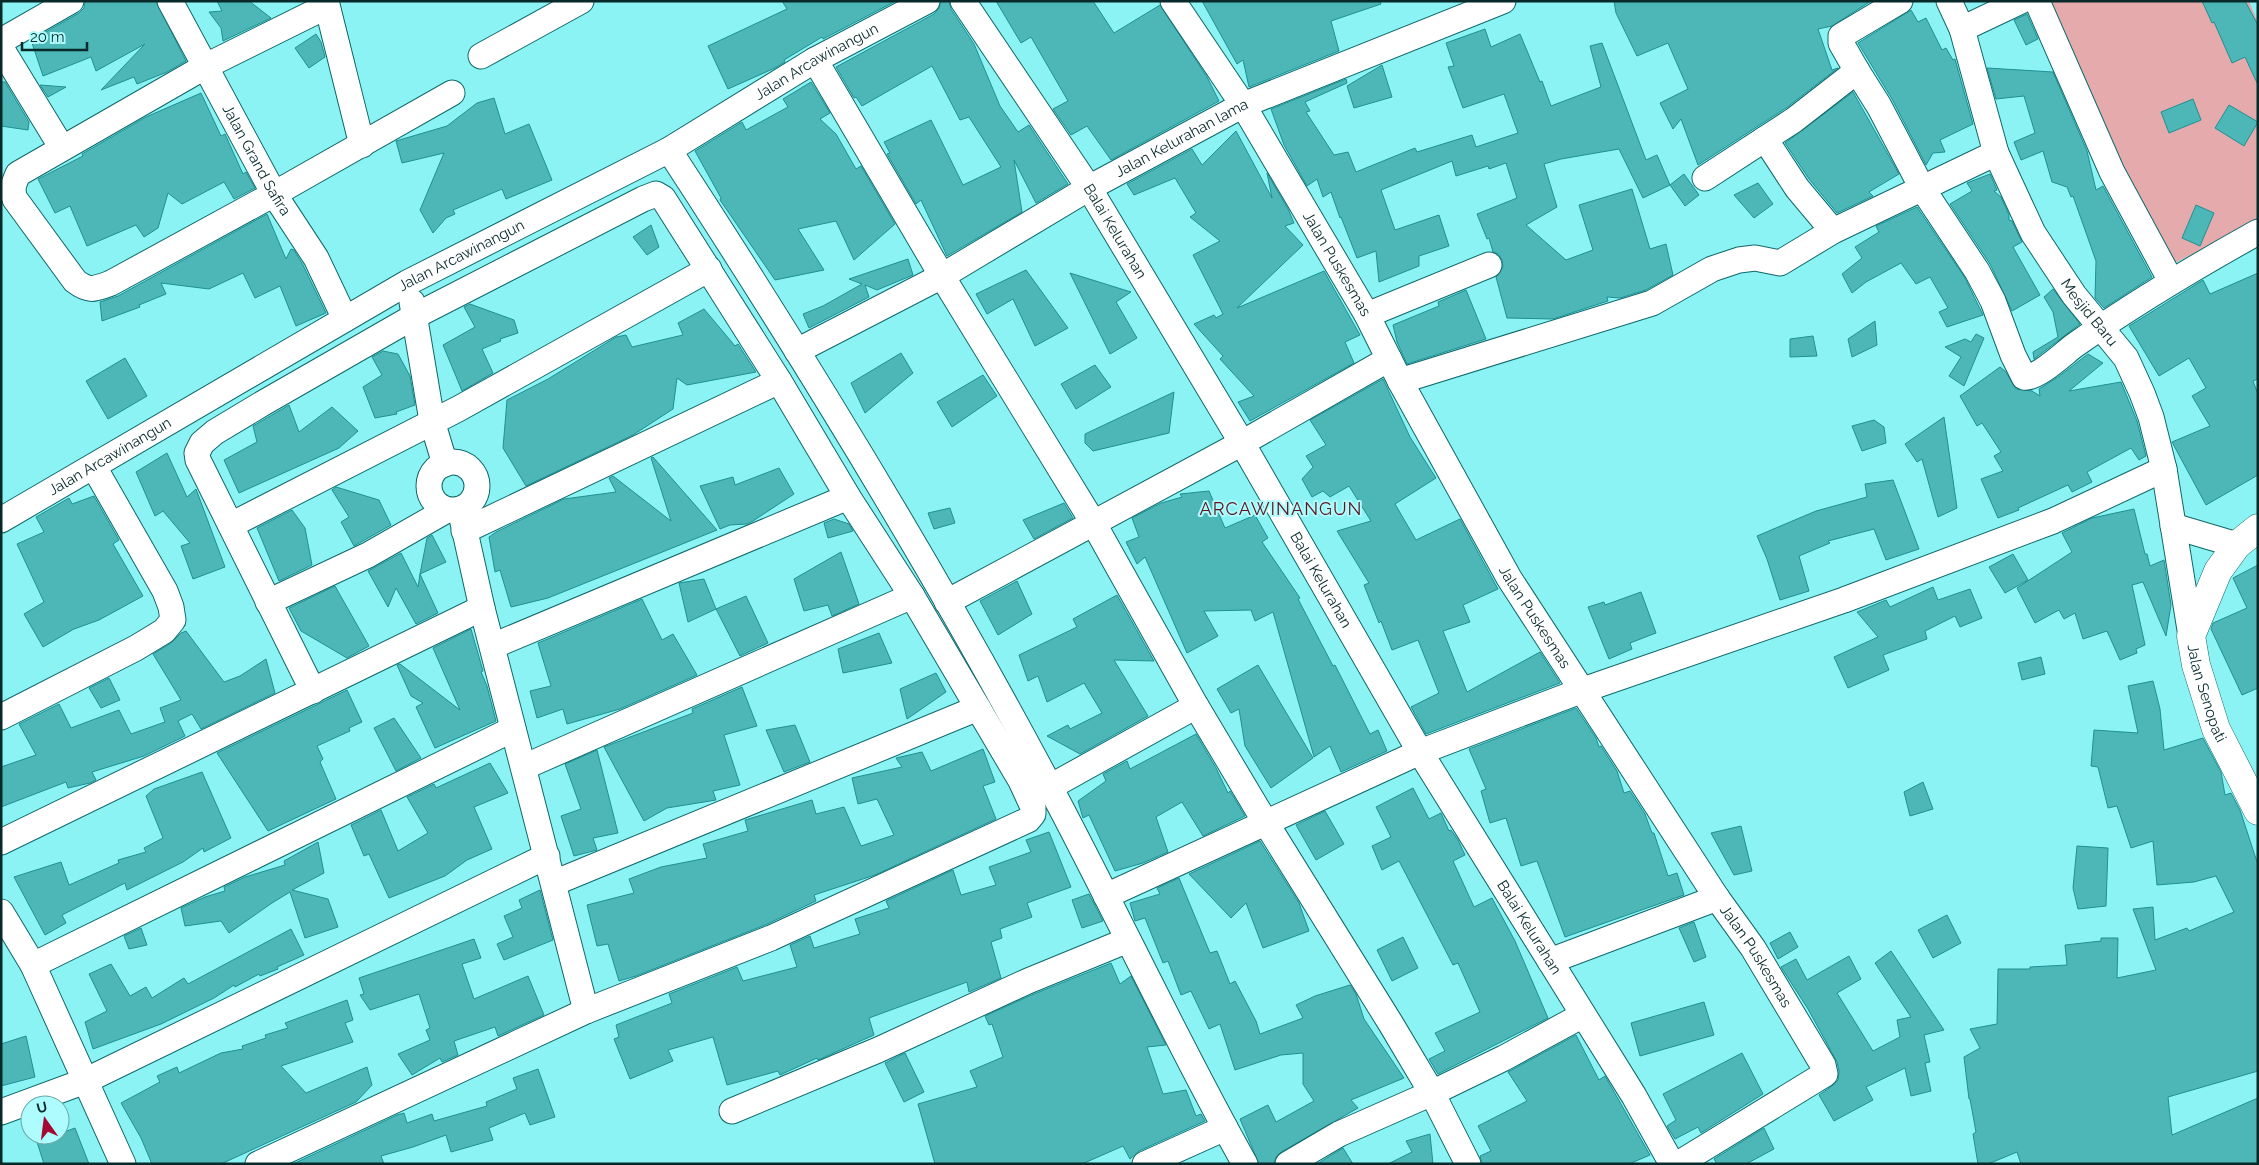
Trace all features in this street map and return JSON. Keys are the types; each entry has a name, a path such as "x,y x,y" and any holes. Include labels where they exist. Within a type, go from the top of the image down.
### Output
{"main road":[{"name":"Jalan Senopati","path":"2258,528 2237,545 2218,571 2191,636 2196,665 2216,729 2258,810"}],"street":[{"path":"1,41 71,1"},
{"name":"Jalan Grand Safira","path":"170,1 274,194 316,258 345,319"},
{"path":"482,56 580,1"},
{"name":"Jalan Arcawinangun","path":"1,520 407,283 669,150 815,60 927,1"},
{"name":"Balai Kelurahan","path":"963,1 1089,188 1242,443 1420,752 1634,1096 1672,1164"},
{"name":"Jalan Puskesmas","path":"1172,1 1243,105 1367,315 1395,370 1510,578 1717,898 1752,948 1817,1054 1825,1074 1678,1164"},
{"name":"Jalan Kelurahan lama","path":"797,351 942,276 1089,188 1243,105 1503,1"},
{"path":"1900,1 1841,36 1841,43 1879,106 1922,188 1977,271 1993,301 2013,356 2024,377 2034,376 2100,328 2171,281 2258,232"},
{"name":"Mesjid Baru","path":"1949,1 1962,29 1996,153 2033,233 2052,266 2126,358 2151,416 2164,469 2191,636"},
{"path":"1962,29 2021,1"},
{"path":"2038,1 2112,172 2171,281"},
{"path":"362,145 327,3 206,66 18,174 13,184 12,192 75,281 85,289 97,288 274,194 362,145 452,93"},
{"path":"1,48 62,148"},
{"path":"815,60 942,276 1094,524 1196,706 1432,1093 1468,1164"},
{"path":"1705,178 1765,139 1857,71"},
{"path":"1765,139 1798,188 1833,231"},
{"path":"669,150 797,351 947,602 1050,787 1245,1164"},
{"path":"947,602 1242,443 1395,370 1652,303 1712,269 1739,260 1755,258 1780,263 1833,231 1996,153"},
{"path":"258,1164 586,1011 771,938 1028,820 1033,814 1030,799 912,596 848,498 779,381 709,269 663,198 656,194 415,316 265,402 215,432 202,443 197,452 198,460 313,691"},
{"path":"1367,315 1489,265"},
{"path":"231,525 294,495 458,409 709,269"},
{"path":"407,283 415,316 432,421 445,464"},
{"path":"268,602 368,555 779,381"},
{"path":"457,517 471,502 476,493 476,479 469,468 462,464 445,464 432,474 429,481 429,492 439,506 457,517 494,646 513,729 586,1011"},
{"path":"1,717 136,648 164,631 173,620 172,607 165,591 94,467"},
{"path":"1106,896 1420,752 1584,690 1844,600 2053,521 2164,469"},
{"path":"494,646 848,498"},
{"path":"2173,526 2237,545"},
{"path":"524,767 912,596"},
{"path":"1,842 482,608"},
{"path":"1050,787 1196,706"},
{"path":"554,883 978,708"},
{"path":"33,965 513,729"},
{"path":"1,1112 85,1081 547,856"},
{"path":"1550,961 1717,898"},
{"path":"3,919 33,965 123,1164"},
{"path":"732,1111 878,1050 1028,981 1128,940"},
{"path":"1288,1164 1339,1134 1432,1093 1521,1049 1583,1015"},
{"path":"1145,1164 1225,1128"}],"shaded area":[{"path":"2043,1 2249,1 2258,23 2258,221 2159,271"}],"building":[{"path":"85,1 156,1 186,61 167,72 137,84 134,77 101,90 145,44 96,71 91,57 43,76 32,43 46,38 44,33 79,13 84,8"},
{"path":"217,1 249,1 271,18 223,41 221,28 209,12 222,11"},
{"path":"782,1 896,1 823,39 822,37 784,60 785,62 775,68 728,89 708,46 787,9"},
{"path":"941,1 949,1 951,9 974,44 1000,106 1018,132 1029,125 1068,184 1036,203 1014,160 1022,212 947,256 921,200 916,204 887,154 890,153 884,142 931,120 963,185 1001,167 969,117 960,120 932,66 862,106 856,97 854,98 836,67 934,14 939,8"},
{"path":"996,1 1093,1 1114,33 1160,5 1207,77 1219,101 1111,160 1087,126 1071,135 1053,109 1068,101 1031,37 1021,43"},
{"path":"1202,1 1380,1 1381,4 1331,21 1339,51 1249,87 1243,60 1237,64"},
{"path":"1614,1 1871,1 1832,26 1818,29 1832,70 1838,68 1786,108 1698,165 1681,119 1673,129 1660,103 1688,89 1668,43 1637,56 1616,13"},
{"path":"2202,1 2245,1 2258,25 2258,85 2245,57 2232,63 2214,22 2212,23"},
{"path":"1911,10 1918,22 1926,18 1942,50 1946,48 1953,60 1955,59 1973,124 1940,140 1945,152 1933,153 1926,165 1892,99 1858,43"},
{"path":"2027,14 2038,39 2026,45 2014,20"},
{"path":"1485,29 1491,47 1520,34 1540,82 1542,81 1551,106 1601,87 1590,46 1602,43 1646,160 1657,155 1670,185 1643,198 1619,149 1561,159 1544,164 1557,207 1526,225 1566,260 1593,250 1579,205 1632,189 1650,249 1666,244 1673,275 1646,290 1620,298 1607,297 1608,301 1553,319 1507,318 1496,277 1503,267 1502,260 1498,254 1493,252 1489,238 1487,239 1477,214 1517,198 1506,163 1489,169 1488,166 1456,176 1452,161 1381,190 1395,230 1439,215 1449,246 1419,256 1419,266 1379,282 1376,251 1357,258 1331,192 1323,197 1317,179 1307,186 1284,145 1271,109 1346,79 1347,83 1305,102 1310,111 1306,112 1334,155 1348,152 1356,172 1415,148 1417,152 1472,135 1476,147 1518,133 1504,94 1463,108 1448,67 1454,66 1446,43"},
{"path":"316,34 321,42 325,57 309,68 295,48"},
{"path":"1382,65 1392,97 1354,108 1347,86"},
{"path":"1987,68 2053,72 2087,151 2096,190 2103,186 2152,277 2104,308 2095,298 2096,261 2073,196 2071,197 2067,187 2052,182 2043,151 2021,160 2014,142 2035,133 2024,96 1996,99"},
{"path":"1,82 5,82 29,122 28,130 1,126"},
{"path":"811,82 830,113 820,119 836,134 856,169 861,166 895,224 854,260 836,221 798,229 824,270 775,280 720,200 721,198 695,151 742,122 746,130 788,107 783,99"},
{"path":"40,85 66,87 48,97"},
{"path":"1853,92 1899,174 1869,192 1873,196 1837,213 1809,179 1785,143"},
{"path":"201,93 221,136 225,134 243,174 246,172 255,188 234,199 224,182 182,204 168,193 158,228 144,237 136,225 87,246 70,206 55,213 38,179 83,156 82,154 146,117"},
{"path":"494,98 505,134 529,124 552,180 506,199 502,189 453,210 455,214 446,218 433,233 420,210 444,153 402,163 396,141 447,126 477,103"},
{"path":"2193,99 2201,120 2169,133 2161,112"},
{"path":"2229,105 2258,122 2244,146 2215,128"},
{"path":"1236,131 1272,198 1267,173 1288,209 1294,223 1285,226 1303,245 1237,308 1324,271 1360,335 1345,342 1354,363 1250,421 1238,402 1254,396 1220,359 1223,356 1194,324 1214,315 1216,318 1223,314 1193,255 1220,241 1190,217 1196,213 1175,178 1134,195 1127,184 1192,149 1202,165"},
{"path":"1684,174 1699,195 1685,206 1670,185"},
{"path":"1990,174 1997,190 1994,191 2001,197 2009,215 2009,220 2012,221 2022,242 2013,247 2040,295 2012,311 1990,264 1950,204 1972,191 1967,183"},
{"path":"1758,183 1773,204 1754,218 1734,195"},
{"path":"2196,205 2214,213 2200,246 2182,238"},
{"path":"1917,207 1965,278 1983,315 1947,327 1939,312 1948,308 1930,277 1916,284 1901,263 1866,282 1852,293 1842,274 1862,258 1855,247 1879,232 1876,226"},
{"path":"267,214 286,259 291,249 294,250 326,313 296,326 280,286 255,298 243,273 209,289 161,283 166,294 139,305 140,307 102,321 100,302 118,296"},
{"path":"651,225 659,247 647,255 633,237"},
{"path":"908,259 913,275 877,290 865,285 869,297 809,328 803,314 823,306 862,284 849,279"},
{"path":"1026,270 1068,328 1035,346 1013,299 987,314 976,294"},
{"path":"1070,273 1131,292 1116,302 1137,338 1110,354"},
{"path":"2258,273 2258,379 2253,381 2258,394 2258,475 2206,505 2172,442 2210,426 2192,396 2206,388 2189,358 2159,376 2129,326 2203,280 2210,294"},
{"path":"2053,289 2080,324 2034,359 2033,352 2058,337 2053,312 2044,297"},
{"path":"1466,290 1486,339 1407,364 1397,342 1393,325 1439,306 1438,302"},
{"path":"470,304 514,320 518,333 500,339 501,341 482,349 493,373 462,391 443,345 475,327 464,307"},
{"path":"704,309 735,346 738,344 756,372 687,385 677,378 673,409 633,435 526,486 503,448 507,400 548,379 616,337 626,335 632,347 683,335 678,323"},
{"path":"1875,321 1877,345 1852,357 1848,339"},
{"path":"1976,334 1984,338 1964,386 1949,376 1961,357 1945,347 1965,339 1971,342"},
{"path":"1813,336 1817,356 1790,357 1790,339"},
{"path":"383,351 398,354 410,376 415,405 396,412 397,414 375,418 363,387 382,375 372,357"},
{"path":"901,353 913,373 865,413 851,383"},
{"path":"2088,354 2103,363 2069,391 2121,382 2137,421 2146,456 2139,460 2131,448 2087,472 2092,482 2072,492 2068,485 2018,508 2019,510 1998,518 1981,479 2003,471 1994,456 2001,452 1982,423 1977,426 1960,396 2000,367 2005,371 2016,389 2032,391 2040,396 2039,389"},
{"path":"125,358 147,396 108,419 86,381"},
{"path":"1095,365 1111,387 1076,409 1061,384"},
{"path":"983,375 997,396 952,427 937,402"},
{"path":"1383,379 1410,437 1436,478 1395,504 1416,540 1460,519 1498,589 1463,605 1470,622 1443,631 1467,692 1540,652 1560,683 1426,734 1411,707 1439,693 1418,640 1392,650 1364,585 1369,583 1337,531 1371,521 1349,486 1330,497 1323,491 1312,497 1302,479 1313,467 1306,456 1326,445 1310,420"},
{"path":"1174,392 1169,433 1093,451 1085,443 1085,434"},
{"path":"289,405 299,432 332,407 358,431 339,448 239,493 224,460 257,442 253,426"},
{"path":"1944,417 1957,508 1938,517 1922,459 1917,462 1905,444"},
{"path":"1874,420 1884,427 1886,443 1862,451 1852,426"},
{"path":"167,453 187,497 196,489 225,567 193,579 181,546 190,543 163,511 155,516 136,472"},
{"path":"653,457 717,530 548,598 511,607 500,570 495,572 489,537 564,499 616,492 609,478 613,476 671,521 651,458"},
{"path":"779,468 794,494 747,524 730,525 720,529 700,486 733,477 735,485"},
{"path":"1893,480 1919,549 1886,560 1874,529 1828,541 1830,543 1799,556 1809,591 1780,600 1767,559 1757,536 1816,511 1867,497 1865,484"},
{"path":"336,487 379,500 391,525 354,546 341,522 349,517 332,490"},
{"path":"1209,491 1225,528 1255,515 1268,538 1262,542 1300,598 1298,599 1333,666 1335,665 1370,734 1378,730 1387,751 1341,772 1330,746 1314,757 1273,612 1255,621 1251,610 1204,611 1218,636 1187,653 1145,557 1137,564 1126,542 1139,537 1132,518 1161,503 1182,497 1180,494"},
{"path":"94,496 119,540 113,544 143,596 99,620 74,629 43,647 24,614 44,602 17,544 44,532 36,517 69,498 72,504"},
{"path":"1064,503 1073,518 1034,539 1023,520"},
{"path":"950,508 955,523 934,529 928,513"},
{"path":"2134,509 2145,554 2147,554 2150,566 2164,560 2171,605 2166,636 2143,582 2132,585 2145,645 2136,649 2137,653 2120,660 2107,631 2083,639 2075,613 2064,619 2059,610 2035,623 2017,588 2072,552 2062,533 2092,518"},
{"path":"292,510 305,528 312,565 279,581 257,528"},
{"path":"834,519 849,524 853,531 828,538 824,523"},
{"path":"432,535 446,562 420,574 427,538"},
{"path":"841,552 859,604 832,616 828,605 804,611 794,579"},
{"path":"401,553 418,587 420,574 438,613 416,624 396,588 388,607 368,571"},
{"path":"2013,554 2028,580 2005,593 1989,567"},
{"path":"2258,565 2258,688 2242,695 2211,629 2213,623 2247,608 2233,578"},
{"path":"704,579 716,609 688,622 679,583"},
{"path":"1017,581 1032,614 998,635 980,601"},
{"path":"335,586 369,646 347,658 301,631 289,608"},
{"path":"1933,587 1938,600 1970,589 1982,618 1960,627 1955,616 1925,631 1927,639 1883,655 1889,670 1848,688 1834,657 1878,637 1857,612 1886,600 1890,607"},
{"path":"1641,592 1656,633 1630,643 1632,649 1609,659 1588,607 1604,602 1605,605"},
{"path":"1117,595 1154,661 1114,660 1148,716 1080,754 1047,736 1068,725 1070,729 1102,713 1084,683 1047,702 1038,676 1028,681 1019,655 1077,627 1073,619"},
{"path":"746,596 768,643 740,656 716,609"},
{"path":"642,599 662,640 673,634 697,675 620,709 567,724 563,709 537,718 530,691 551,686 538,643"},
{"path":"471,629 483,671 481,672 487,686 496,721 435,748 416,707 423,703 411,696 397,665 400,664 460,710 433,648"},
{"path":"186,631 224,682 240,676 266,659 275,693 201,729 192,714 178,721 185,736 144,756 92,772 96,780 90,783 68,788 66,782 1,807 1,767 36,755 19,724 59,704 71,728 119,710 131,734 165,722 160,708 181,700 153,654"},
{"path":"879,633 892,663 843,673 838,649"},
{"path":"2041,657 2045,674 2022,680 2018,663"},
{"path":"1258,665 1313,758 1271,788 1245,746 1239,709 1231,713 1217,689"},
{"path":"936,673 946,692 907,719 900,689"},
{"path":"109,678 120,700 101,708 89,688"},
{"path":"2153,681 2160,709 2164,750 2203,738 2221,772 2225,795 2231,793 2240,810 2258,865 2258,1071 2168,1097 2172,1135 2258,1098 2258,1164 2021,1164 2017,1152 1988,1164 1978,1164 1973,1134 1976,1132 1969,1099 1964,1057 1980,1048 1970,1029 1997,1024 1998,969 2030,969 2030,967 2067,965 2065,945 2101,941 2101,938 2118,938 2117,978 2156,970 2133,909 2153,907 2155,940 2187,928 2189,931 2234,912 2216,876 2194,882 2157,885 2153,841 2131,848 2117,806 2108,808 2098,767 2091,766 2094,730 2138,733 2128,686"},
{"path":"742,687 757,726 724,735 740,785 713,791 716,800 667,808 644,821 604,747 693,713 692,709"},
{"path":"347,690 362,722 349,728 350,731 317,746 323,759 320,762 336,799 268,831 217,753"},
{"path":"1576,708 1596,738 1599,747 1601,746 1617,771 1624,793 1630,791 1645,814 1652,833 1654,833 1668,876 1677,873 1684,895 1565,937 1537,861 1521,866 1506,818 1490,823 1481,791 1486,789 1469,749"},
{"path":"394,718 421,758 396,771 374,728"},
{"path":"795,725 810,762 784,772 766,730"},
{"path":"1196,734 1228,793 1230,791 1245,816 1203,836 1182,802 1156,817 1168,852 1143,863 1115,871 1089,815 1083,818 1078,801 1106,781 1103,774 1127,761 1130,769"},
{"path":"983,749 995,782 983,786 996,819 875,875 814,895 816,901 765,925 636,976 619,981 608,944 597,946 587,905 634,893 629,879 661,867 707,858 703,844 748,831 745,820 812,800 816,814 844,807 861,846 894,835 877,799 858,804 852,778 902,767 896,758 922,752 931,771"},
{"path":"597,750 618,833 593,838 597,850 574,856 561,816 581,809 565,764"},
{"path":"490,763 508,793 474,807 492,849 467,860 445,876 389,898 369,854 364,856 351,825 381,810 398,851 428,833 407,797 434,784 436,788"},
{"path":"202,772 231,838 204,852 203,848 183,862 127,890 125,883 62,915 66,923 45,935 14,877 61,862 69,885 119,863 118,860 146,852 144,848 163,838 146,796 154,789"},
{"path":"1923,782 1933,809 1910,816 1904,792"},
{"path":"1413,788 1429,819 1441,813 1449,831 1451,830 1458,840 1465,855 1453,861 1474,907 1492,898 1515,941 1548,1018 1438,1074 1429,1059 1445,1051 1435,1033 1480,1012 1458,963 1453,965 1399,861 1382,870 1372,846 1391,837 1376,807"},
{"path":"1325,811 1344,844 1316,860 1296,825"},
{"path":"1741,826 1752,871 1734,875 1711,833"},
{"path":"1049,832 1071,887 1027,903 1032,917 1000,929 1002,938 991,942 1001,978 969,992 967,982 869,1018 874,1035 780,1075 778,1071 727,1085 713,1037 668,1050 673,1061 630,1079 614,1039 619,1037 616,1025 672,1003 669,994 737,967 743,981 797,967 790,945 810,936 814,948 860,934 855,919 889,908 886,901 953,870 961,895 996,885 989,867 1031,852 1026,840"},
{"path":"1260,841 1299,903 1309,931 1263,948 1246,903 1231,918 1189,874"},
{"path":"318,842 324,873 292,890 328,899 338,927 305,938 290,892 229,933 221,921 185,926 181,908 205,897 225,891 224,887 245,877 285,865 284,861"},
{"path":"2077,846 2108,848 2106,906 2078,909 2073,888"},
{"path":"1179,878 1210,953 1217,951 1230,984 1235,981 1256,1021 1260,1034 1303,1018 1296,1005 1315,996 1350,985 1356,994 1364,1019 1404,1078 1351,1100 1358,1108 1281,1152 1276,1157 1274,1164 1259,1164 1240,1119 1268,1105 1276,1122 1314,1101 1303,1084 1303,1053 1281,1055 1235,1070 1220,1024 1209,1029 1191,991 1181,995 1168,961 1163,963 1145,918 1135,921 1130,903 1160,894 1157,888"},
{"path":"540,890 553,940 504,960 497,944 513,937 504,916 522,908 519,900"},
{"path":"1089,894 1103,921 1082,928 1072,900"},
{"path":"1947,915 1961,943 1933,958 1918,930"},
{"path":"1694,922 1706,957 1694,962 1679,928"},
{"path":"141,928 147,945 129,949 124,936"},
{"path":"291,929 304,955 277,967 278,969 260,976 259,974 235,987 234,985 214,998 161,1024 93,1049 85,1022 107,1011 89,974 111,964 130,996 146,987 152,998 184,978 188,984"},
{"path":"1790,932 1798,947 1778,959 1770,943"},
{"path":"1403,937 1418,968 1392,981 1377,950"},
{"path":"474,939 481,958 462,964 474,999 528,976 544,1015 498,1036 495,1027 454,1041 458,1055 442,1062 440,1058 412,1075 398,1054 430,1040 426,1030 430,1028 419,994 370,1010 360,995 364,994 359,978"},
{"path":"1891,951 1944,1030 1924,1035 1930,1062 1925,1063 1931,1091 1911,1096 1905,1068 1866,1087 1873,1100 1834,1121 1819,1095 1838,1080 1837,1062 1808,1009 1781,967 1796,959 1807,980 1849,956 1861,979 1837,993 1873,1051 1900,1037 1897,1020 1911,1017 1875,963"},
{"path":"1111,963 1120,984 1131,976 1166,1045 1147,1047 1163,1094 1186,1090 1196,1116 1201,1114 1205,1121 1139,1151 1130,1159 1123,1146 1082,1164 935,1164 918,1104 977,1087 970,1071 1003,1057 992,1024 989,1025 985,1016"},
{"path":"347,1000 353,1020 345,1023 353,1042 281,1066 306,1093 367,1067 372,1085 356,1102 221,1164 152,1164 141,1138 121,1103 160,1082 157,1076 177,1067 179,1073 221,1053 243,1049 242,1046 266,1038 265,1035 288,1028 285,1023"},
{"path":"1704,1002 1714,1035 1640,1056 1631,1023"},
{"path":"1576,1035 1599,1080 1605,1076 1650,1155 1629,1164 1482,1164 1480,1156 1491,1151 1478,1126 1527,1101 1508,1072"},
{"path":"26,1036 35,1077 1,1086 1,1044"},
{"path":"905,1053 924,1092 904,1102 885,1063"},
{"path":"1742,1053 1763,1094 1701,1133 1698,1127 1675,1139 1667,1126 1676,1120 1663,1094"},
{"path":"538,1069 555,1117 530,1125 525,1113 489,1128 493,1140 451,1152 446,1135 381,1156 384,1164 293,1164 397,1115 404,1113 407,1123 432,1114 434,1121 487,1106 486,1102 517,1089 513,1078"},
{"path":"75,1128 89,1164 44,1164 38,1145 70,1145 70,1130"},
{"path":"1764,1128 1774,1149 1746,1164 1717,1164 1714,1159"},
{"path":"1430,1134 1433,1164 1388,1164 1412,1152 1406,1141"},
{"path":"1343,1148 1353,1164 1317,1164"}],"district":[{"name":"ARCAWINANGUN","path":"1281,509"}]}
